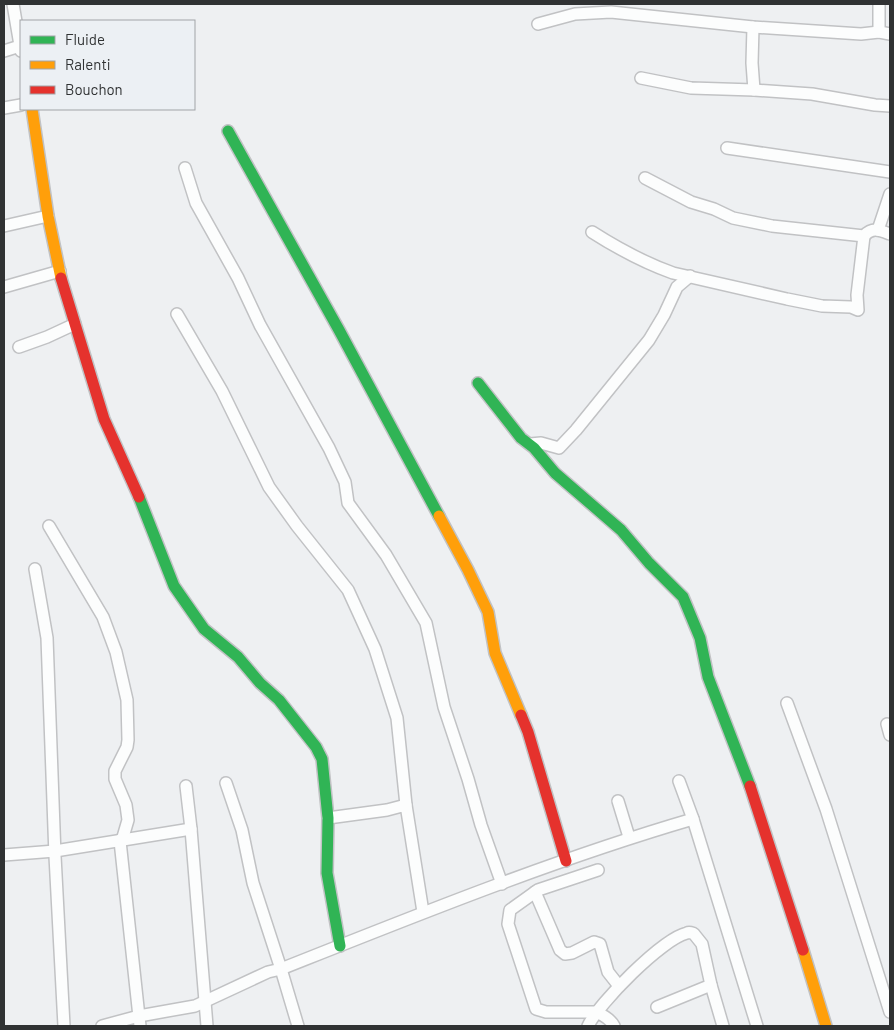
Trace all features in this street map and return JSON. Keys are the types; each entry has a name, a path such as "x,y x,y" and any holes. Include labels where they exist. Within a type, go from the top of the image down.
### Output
{"street":[{"path":"13,4 20,43"},
{"path":"538,24 575,14 611,12 753,27 861,34 884,33 879,4"},
{"path":"753,27 752,62 754,90"},
{"path":"4,51 20,49"},
{"path":"641,78 691,88 812,94 890,106"},
{"path":"4,108 20,105"},
{"path":"32,110 48,216 62,281 104,419 132,480 174,586 204,629 238,657 260,683 279,700 316,747 324,767 328,818 327,873 340,946"},
{"path":"228,131 339,330 468,570 488,612 495,653 528,732 566,860"},
{"path":"727,148 890,172"},
{"path":"185,168 196,203 238,278 264,332 329,448 345,482 348,503 386,555 426,623 444,707 481,825 502,884"},
{"path":"646,178 691,202 714,209 733,218 772,226 864,236"},
{"path":"878,230 890,194"},
{"path":"4,226 48,216"},
{"path":"592,232 614,246 656,267 673,273 822,306 852,307 858,310 857,296 864,236 868,231 878,230 890,234"},
{"path":"4,287 60,271"},
{"path":"530,444 541,443 559,448 649,340 678,287 690,276"},
{"path":"177,314 222,391 269,487 297,526 348,590 375,649 397,718 406,805 423,912"},
{"path":"19,347 47,338 75,324"},
{"path":"478,383 521,438 530,444 555,472 621,530 649,563 683,597 700,638 708,677 750,789 826,1026"},
{"path":"49,526 103,617 116,652 127,700 127,747 115,771 116,779 126,805 128,820 120,841 140,1021"},
{"path":"35,569 47,638 64,1026"},
{"path":"787,704 826,809 890,1012"},
{"path":"679,780 693,819 757,1026"},
{"path":"226,784 242,830 253,883 298,1026"},
{"path":"186,786 207,1026"},
{"path":"618,801 629,837"},
{"path":"328,818 387,810 406,805"},
{"path":"102,1026 140,1021 195,1006 268,972 281,969 423,912 629,837 693,819"},
{"path":"4,855 55,851 191,829"},
{"path":"598,870 535,892 510,910 508,924 536,1009 546,1012 596,1012 613,1023 614,1026"},
{"path":"535,892 560,950 565,954 572,953 594,942 600,944 608,972 619,986"},
{"path":"588,1026 596,1012 619,986 663,946 688,932 694,934 702,944 723,1026"},
{"path":"656,1008 711,985"}],"traffic: fast":[{"path":"228,131 339,330 439,516"},
{"path":"478,383 521,438 534,448 555,473 621,530 649,563 683,597 700,638 708,677 750,786"},
{"path":"139,497 174,586 204,629 238,657 260,683 279,700 316,747 322,759 328,818 327,873 340,946"}],"traffic: slow":[{"path":"32,110 48,216 61,278"},
{"path":"439,516 488,612 495,653 521,715"},
{"path":"803,950 826,1026"}],"traffic: jam":[{"path":"61,278 104,419 139,497"},
{"path":"521,715 528,732 566,861"},
{"path":"750,786 803,950"}]}
